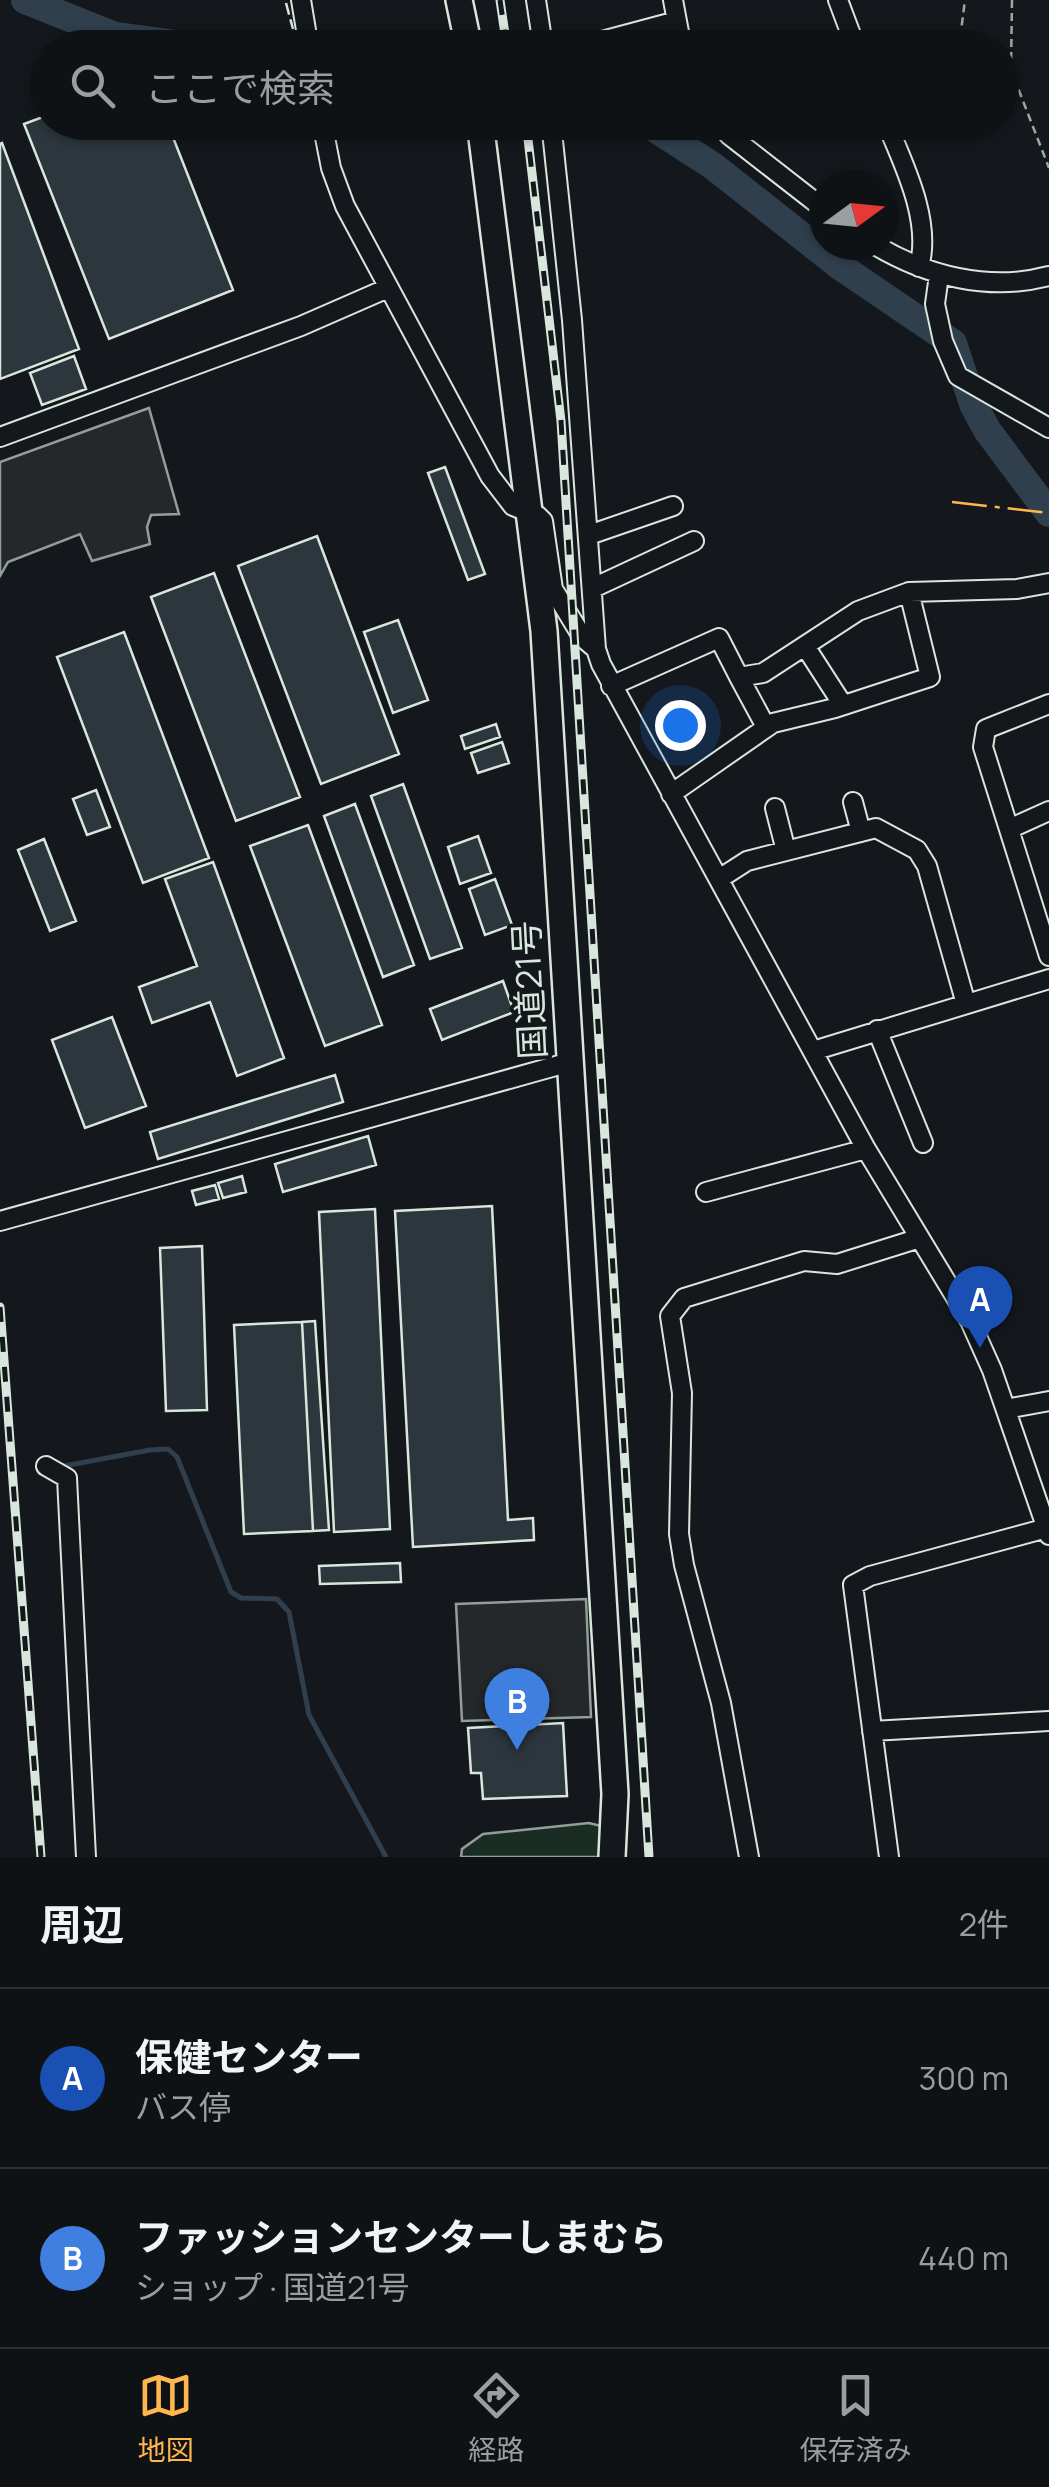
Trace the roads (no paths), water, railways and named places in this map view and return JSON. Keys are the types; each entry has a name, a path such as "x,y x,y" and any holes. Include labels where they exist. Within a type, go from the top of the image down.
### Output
{"highway":[{"path":"459,0 465,30"},
{"name":"国道21号","path":"482,140 544,630 614,1794 612,1857"}],"street":[{"path":"301,0 306,30"},
{"path":"536,0 541,30"},
{"path":"673,0 678,30"},
{"path":"838,0 849,30"},
{"path":"643,30 676,21"},
{"path":"326,140 331,168 346,206 388,288 490,476 513,506 543,521 557,597 583,638 596,649"},
{"path":"553,140 572,320 596,649 611,686 866,1149 970,1321 1006,1409 1048,1531 870,1576 853,1585 889,1857"},
{"path":"737,140 809,197"},
{"path":"893,140 918,212 924,250 919,268"},
{"path":"899,258 939,275 980,281 1026,282 1049,276"},
{"path":"939,275 934,304 943,342 958,376 1049,428"},
{"path":"0,437 301,326 388,288"},
{"path":"589,535 673,506"},
{"path":"593,588 694,542"},
{"path":"738,677 764,672 858,611 910,592 1017,589 1049,583"},
{"path":"671,794 766,727 930,677 910,592"},
{"path":"611,686 719,638 766,727"},
{"path":"804,646 844,705"},
{"path":"1049,704 986,729 983,747 1049,956"},
{"path":"853,802 861,832"},
{"path":"775,808 786,851"},
{"path":"1009,828 1049,811"},
{"path":"719,878 747,861 876,828 918,850 928,866 966,1004"},
{"path":"814,1051 1049,979"},
{"path":"877,1030 924,1143"},
{"path":"0,1221 570,1062"},
{"path":"706,1192 866,1149"},
{"path":"749,1857 721,1703 678,1534 682,1393 670,1316 684,1298 701,1292 804,1260 837,1264 920,1238"},
{"path":"1006,1409 1049,1401"},
{"path":"46,1466 67,1478 86,1857"},
{"path":"872,1731 1049,1721"}],"waterway":[{"path":"25,0 100,30"},
{"path":"673,140 713,166 841,267 953,343 973,404 987,430 1049,513"},
{"path":"64,1466 150,1450 168,1449 177,1457 231,1592 241,1598 277,1599 289,1612 309,1715 386,1857"}],"railway":[{"path":"500,0 504,30"},
{"path":"528,140 561,421 649,1857"},
{"path":"0,1307 41,1857"}],"place":[{"name":"保健センター","path":"980,1348"},
{"name":"ファッションセンターしまむら","path":"517,1750"}]}
